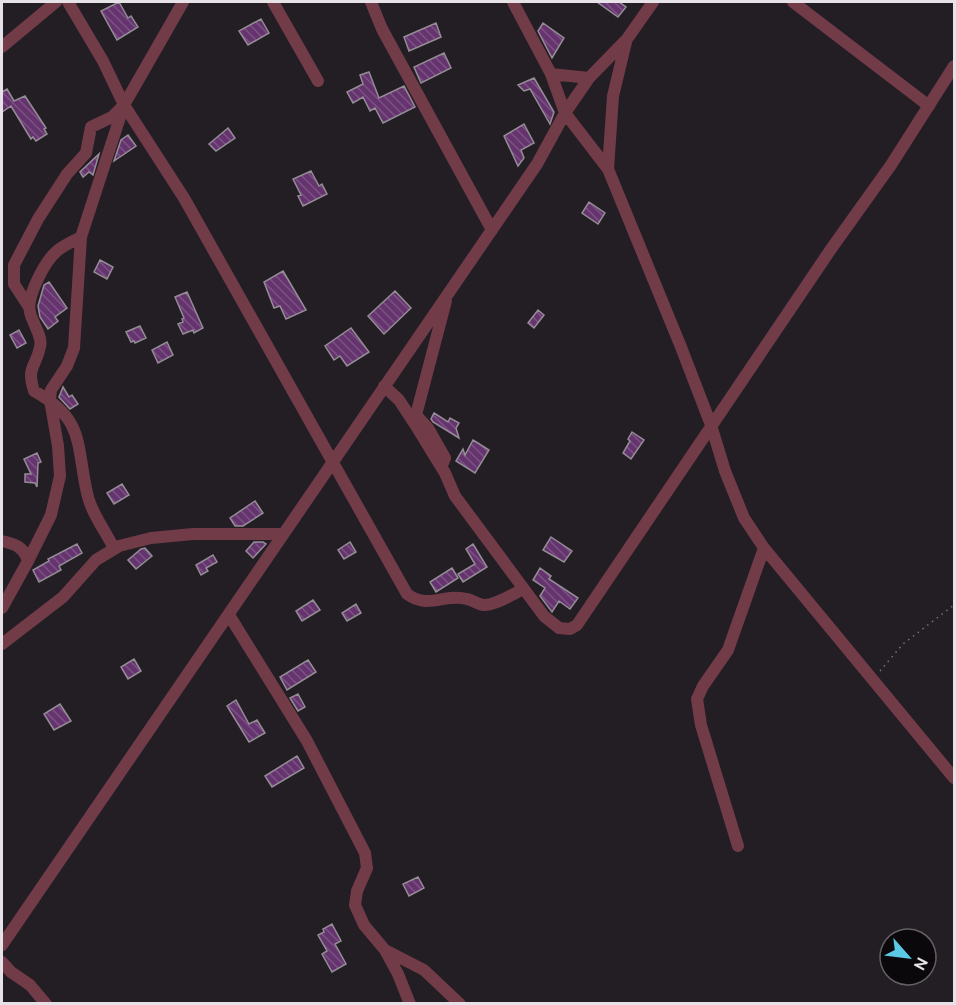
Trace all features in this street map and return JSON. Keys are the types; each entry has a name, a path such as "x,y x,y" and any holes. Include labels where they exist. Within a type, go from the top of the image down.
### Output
{"street":[{"path":"2,47 56,2"},
{"path":"68,2 103,62 124,105 184,198 407,594 416,601 432,602 456,598 467,599 482,606 524,589"},
{"path":"2,608 51,515 60,476 58,446 50,400 51,390 68,366 74,348 81,237 124,105 183,2"},
{"path":"273,2 318,81"},
{"path":"371,2 398,58 492,230"},
{"path":"513,2 551,74 565,113 608,169 711,425 725,471 744,518 764,548 954,778"},
{"path":"2,945 537,164 565,113 589,78 627,39 653,2"},
{"path":"794,2 929,106"},
{"path":"608,169 613,96 627,39"},
{"path":"384,386 399,400 442,468 455,496 544,616 560,628 570,629 577,625 831,249 891,165 954,66"},
{"path":"551,74 589,78"},
{"path":"114,548 87,495 82,454 74,427 65,413 50,400 34,391 30,378 41,346 29,307 14,284 14,265 38,219 68,174 86,153 91,127 112,117 124,105"},
{"path":"29,307 29,298 50,259 58,250 81,237"},
{"path":"442,468 445,458 428,428 416,415 426,384 447,294"},
{"path":"2,644 63,597 96,560 114,548 151,538 193,534 283,534"},
{"path":"2,541 21,547 28,561"},
{"path":"738,846 701,725 697,699 728,650 764,548"},
{"path":"229,615 307,741 365,853 367,868 357,891 355,905 364,925 385,950 410,1004"},
{"path":"385,950 424,970 459,1004"},
{"path":"2,962 11,972 30,985 46,1004"}],"path":[{"path":"873,679 903,644 954,605"}],"building":[{"path":"119,2 128,18 131,16 138,27 117,40 101,11"},
{"path":"597,2 619,2 626,7 618,17"},
{"path":"261,19 269,33 248,45 239,31"},
{"path":"436,23 441,37 409,51 404,37"},
{"path":"543,23 564,38 552,58 538,31"},
{"path":"444,53 451,68 421,83 414,67"},
{"path":"369,72 379,98 404,86 415,107 383,123 375,108 370,111 363,97 353,103 347,92 363,84 360,75"},
{"path":"534,78 554,112 550,124 530,89 524,91 518,85"},
{"path":"7,89 14,101 25,96 46,128 44,129 47,134 36,141 33,137 31,139 11,106 2,112 2,92"},
{"path":"524,124 534,143 521,150 524,158 518,166 504,136"},
{"path":"228,128 235,138 216,151 209,144"},
{"path":"128,135 136,146 114,161 121,140"},
{"path":"99,154 93,175 89,172 83,177 80,172"},
{"path":"311,171 319,186 322,184 327,194 303,206 298,196 301,195 293,179"},
{"path":"589,202 605,213 598,224 582,213"},
{"path":"100,260 113,267 107,279 94,272"},
{"path":"283,271 306,310 286,319 280,306 274,308 264,282"},
{"path":"49,282 67,308 55,317 58,321 48,329 40,317 38,306 44,285"},
{"path":"395,291 411,308 384,334 368,316"},
{"path":"187,292 203,328 194,333 193,330 183,334 178,324 183,322 184,318 175,297"},
{"path":"538,310 544,315 534,328 528,323"},
{"path":"140,326 146,338 135,343 131,342 126,332"},
{"path":"351,328 369,352 347,366 340,356 334,360 325,346"},
{"path":"19,330 26,343 17,348 10,335"},
{"path":"167,342 173,355 158,363 152,350"},
{"path":"63,387 69,397 72,395 78,404 70,409 59,397"},
{"path":"434,413 448,422 450,418 459,423 456,428 459,438 433,422 431,419"},
{"path":"632,432 644,440 631,459 623,453"},
{"path":"473,440 489,450 475,473 456,461 463,449 465,455"},
{"path":"37,453 41,462 38,463 37,487 35,483 25,482 25,474 31,474 24,459"},
{"path":"122,484 129,495 114,504 107,493"},
{"path":"255,501 263,513 243,526 235,526 230,518"},
{"path":"551,537 572,551 564,562 543,550"},
{"path":"254,542 266,544 253,558 246,551"},
{"path":"350,542 356,552 344,559 338,550"},
{"path":"77,544 82,553 59,566 61,570 39,582 33,570 49,561 48,559"},
{"path":"473,544 487,567 463,582 458,574 475,564 466,549"},
{"path":"145,548 152,556 136,569 128,560"},
{"path":"213,555 217,562 206,568 208,571 201,575 196,565"},
{"path":"452,568 458,578 436,592 430,582"},
{"path":"540,568 551,576 549,579 578,598 570,609 559,601 552,612 540,596 545,588 533,580"},
{"path":"313,600 320,610 302,621 296,611"},
{"path":"356,604 361,613 347,621 342,613"},
{"path":"134,659 141,671 128,679 121,667"},
{"path":"308,660 316,672 287,690 280,677"},
{"path":"298,694 305,707 298,711 290,698"},
{"path":"236,700 249,724 257,720 265,733 249,742 227,706"},
{"path":"60,704 71,721 54,730 44,714"},
{"path":"297,756 304,768 272,787 265,776"},
{"path":"418,877 424,888 409,896 403,884"},
{"path":"332,924 341,941 335,944 346,964 332,972 322,954 327,951 318,935"}]}
